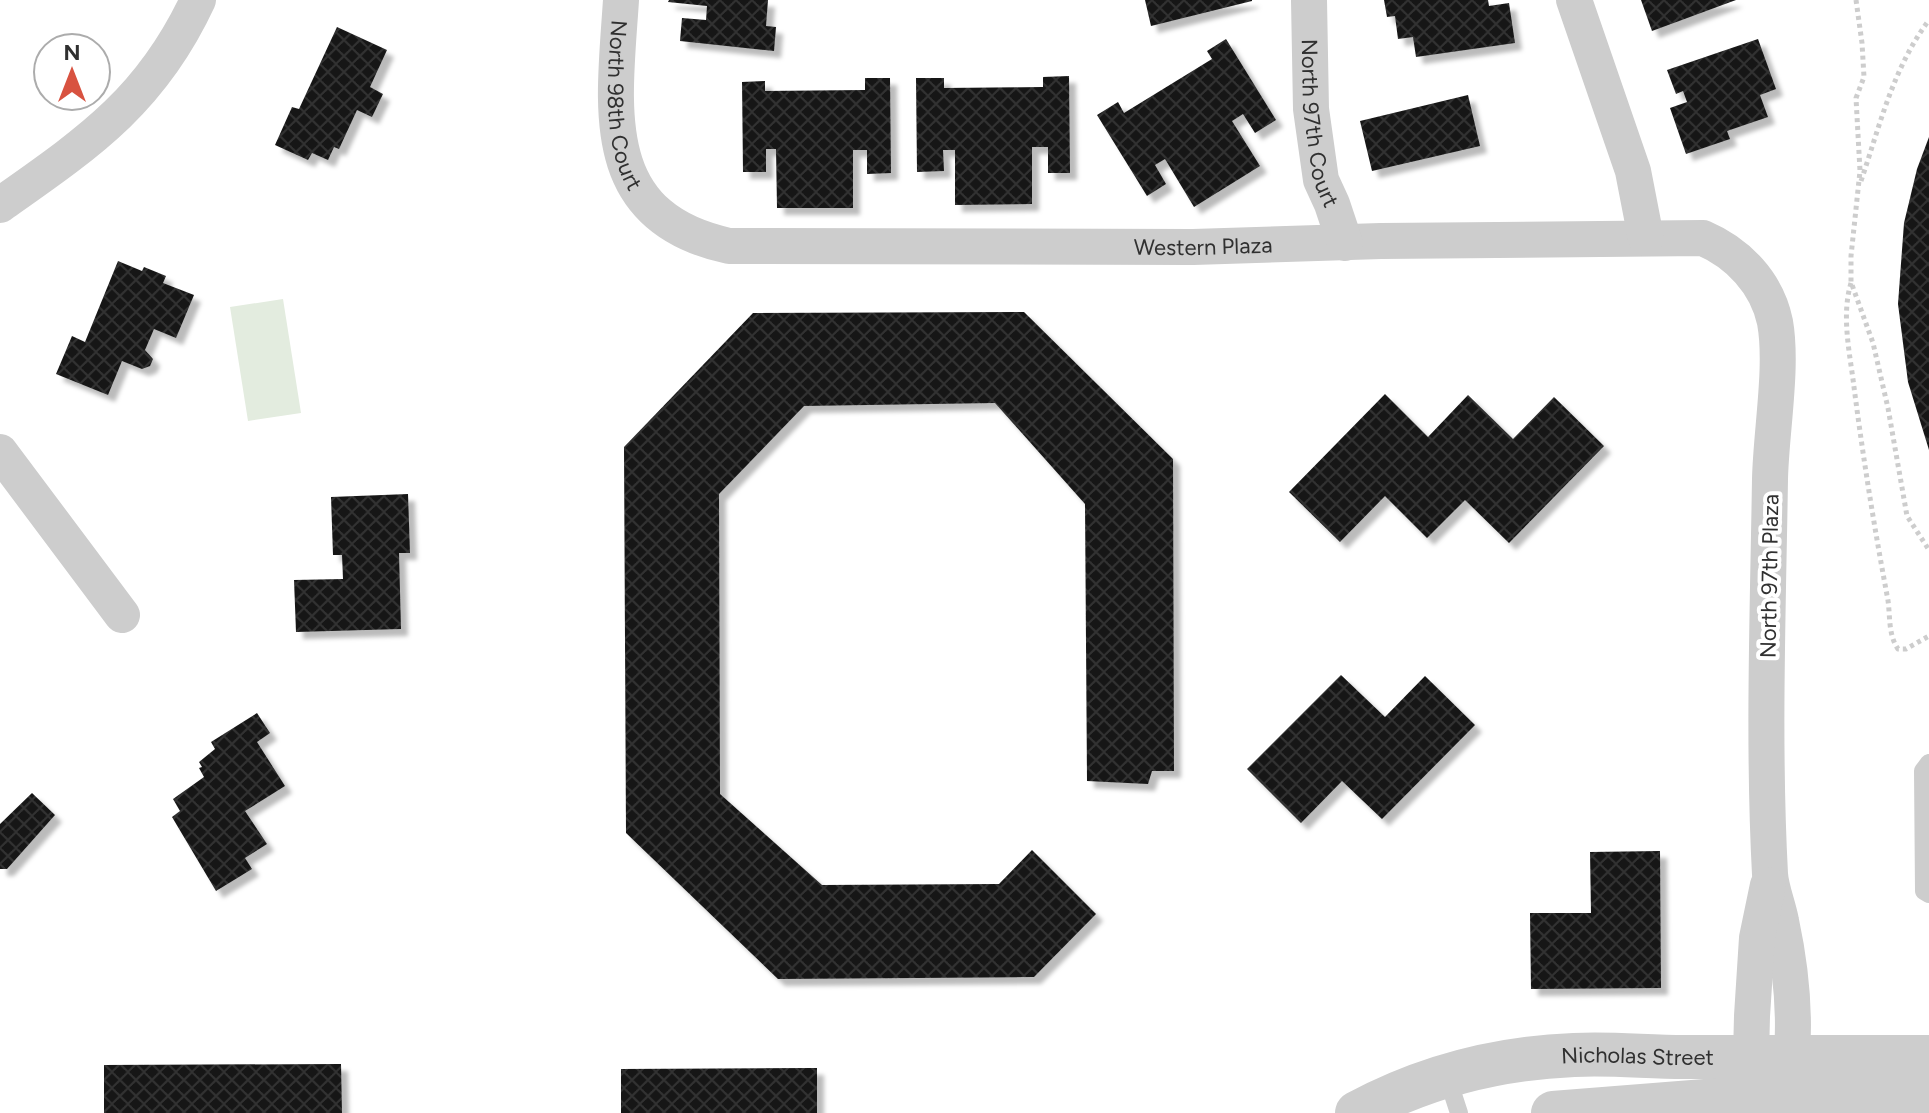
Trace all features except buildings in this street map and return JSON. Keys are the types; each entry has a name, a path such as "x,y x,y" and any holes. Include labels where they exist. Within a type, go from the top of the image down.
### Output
{"street":[{"path":"0,205 114,120 172,51 198,0"},
{"name":"North 98th Court","path":"621,0 616,117 620,151 629,176 649,205"},
{"name":"North 97th Court","path":"1309,0 1311,109 1321,180 1345,243"},
{"path":"1574,0 1633,171 1646,238"},
{"name":"Western Plaza","path":"649,205 680,230 701,240 729,246 1193,247 1381,241 1703,238 1730,253 1756,279"},
{"name":"North 97th Plaza","path":"1756,279 1767,298 1774,320 1777,349 1771,447 1767,642 1770,878 1787,949 1772,1056 1776,1106"},
{"path":"0,452 122,615"},
{"name":"Nicholas Street","path":"1357,1113 1404,1091 1453,1094 1492,1064 1574,1055 1929,1057"},
{"name":"Nicholas Street","path":"1553,1113 1669,1102 1776,1106 1929,1100"}],"lane":[{"path":"1929,763 1923,771 1924,891 1929,894"}],"path":[{"path":"1856,0 1864,77 1856,98 1860,142 1851,282 1846,299 1848,339 1867,488 1889,607 1891,640 1898,649 1906,649 1929,636"},
{"path":"1857,195 1896,77 1915,39 1929,20"},
{"path":"1851,282 1876,356 1907,516 1929,550"}],"shaded area":[{"path":"283,299 301,413 248,421 230,307"}]}
